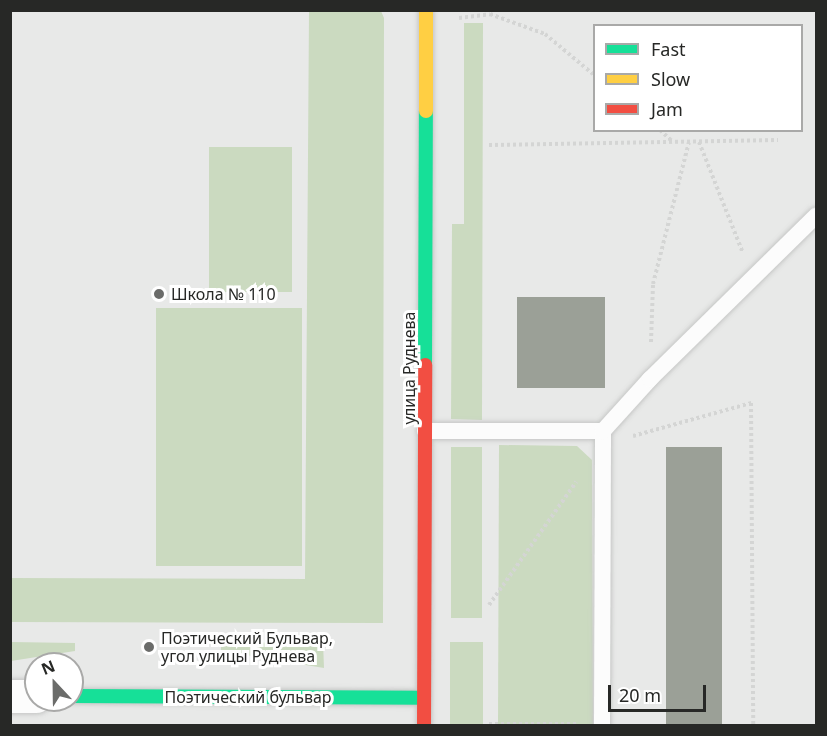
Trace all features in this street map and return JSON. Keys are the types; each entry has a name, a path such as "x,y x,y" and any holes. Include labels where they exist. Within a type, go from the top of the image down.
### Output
{"street":[{"name":"улица Руднева","path":"424,726 426,10"},
{"name":"Поэтический бульвар","path":"84,696 424,698"}],"lane":[{"path":"602,725 603,438 650,379 816,216"},
{"path":"425,431 603,438"}],"path":[{"path":"453,21 464,14 490,14 545,34 593,74"},
{"path":"662,132 674,142"},
{"path":"489,145 778,140"},
{"path":"650,379 653,284 689,142"},
{"path":"699,142 742,252 759,270"},
{"path":"489,605 603,438 751,402 753,726"},
{"path":"489,724 602,725"}],"green space":[{"path":"309,11 381,11 384,18 383,623 11,622 11,578 305,579"},
{"path":"464,23 483,23 482,420 451,419 452,224 464,224"},
{"path":"209,147 292,147 292,292 209,292"},
{"path":"156,308 302,308 302,566 156,566"},
{"path":"499,445 577,446 592,460 593,725 498,725"},
{"path":"451,447 482,447 482,618 451,618"},
{"path":"11,642 75,643 75,651 24,652 24,659 11,661"},
{"path":"323,642 324,668 221,651 221,643"},
{"path":"450,642 483,642 483,725 450,725"}],"building":[{"path":"517,297 605,297 605,388 517,388"},
{"path":"666,447 722,447 722,726 666,726"}],"traffic: fast":[{"path":"425,365 426,111"},
{"path":"84,696 424,698"}],"traffic: slow":[{"path":"426,10 426,111"}],"traffic: jam":[{"path":"424,726 425,365"}],"place":[{"name":"Школа № 110","path":"159,294"},
{"name":"Поэтический Бульвар, угол улицы Руднева","path":"149,647"}]}
